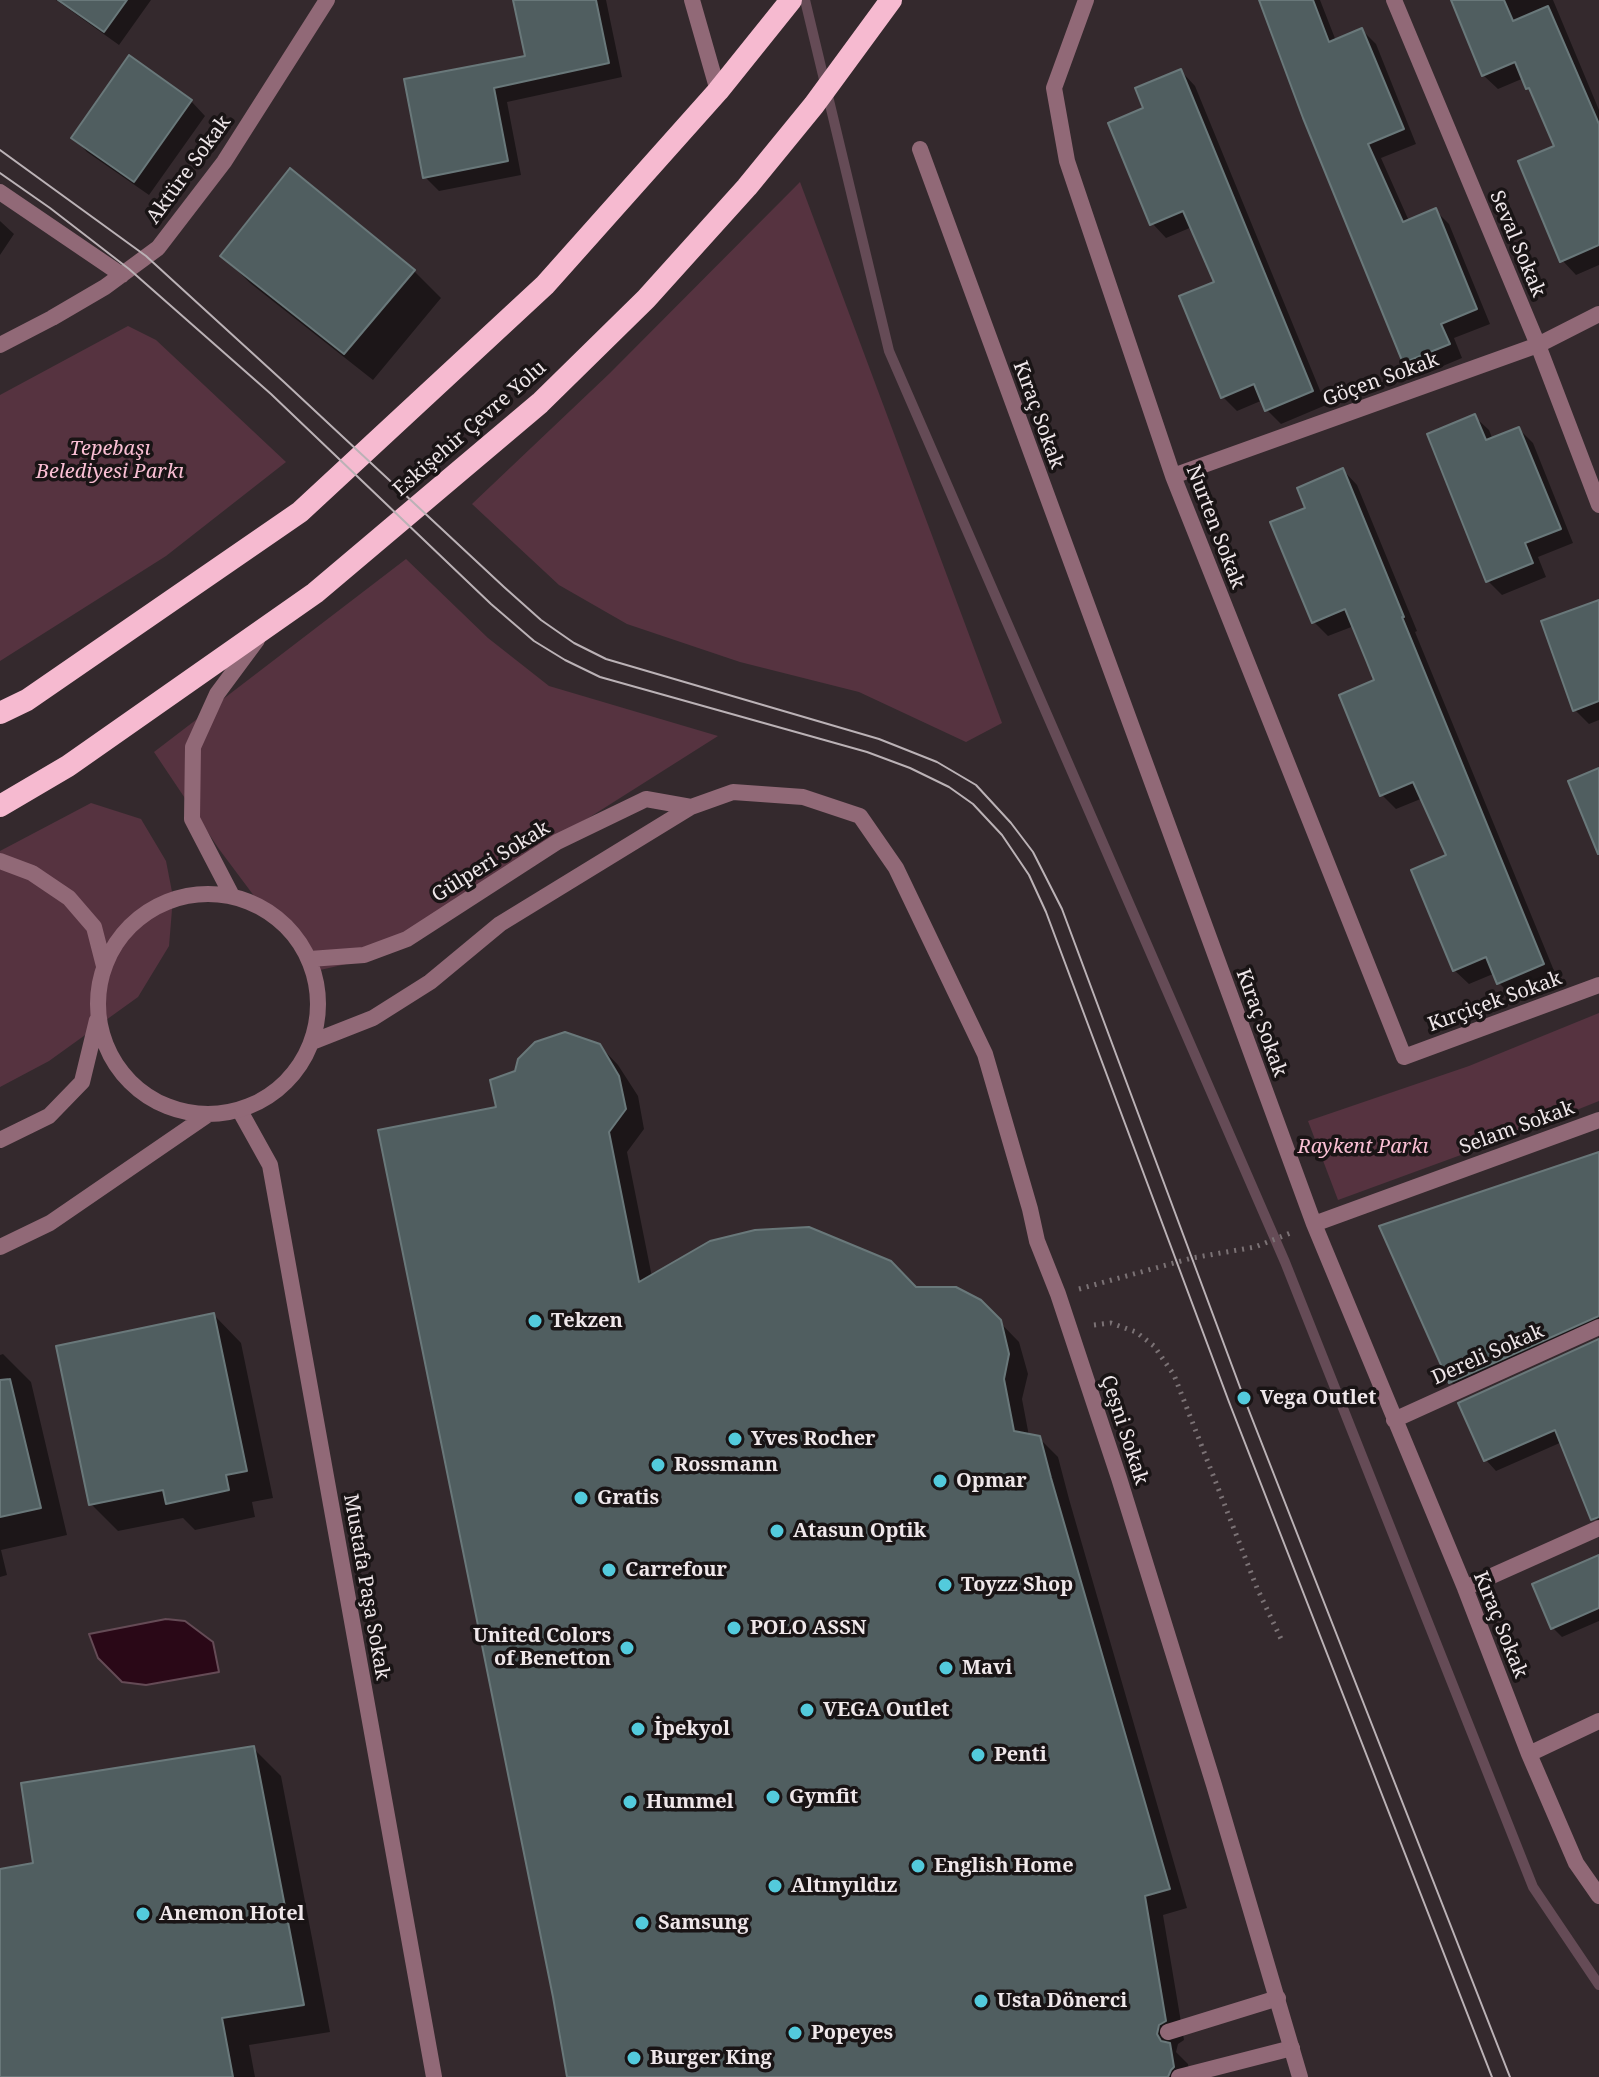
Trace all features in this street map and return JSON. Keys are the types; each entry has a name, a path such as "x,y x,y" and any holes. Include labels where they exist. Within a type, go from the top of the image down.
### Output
{"highway":[{"path":"0,713 27,700 300,512 545,285 718,91 791,0"},
{"name":"Eskişehir Çevre Yolu","path":"0,806 68,766 315,593 540,403 646,299 747,187 814,105 891,0"}],"street":[{"name":"Aktüre Sokak","path":"0,345 105,287 158,248 224,162 327,0"},
{"path":"692,0 718,91"},
{"name":"Nurten Sokak","path":"1086,0 1054,88 1067,161 1173,476 1404,1057"},
{"name":"Seval Sokak","path":"1394,0 1538,345 1599,505"},
{"name":"Kıraç Sokak","path":"920,149 1314,1224 1465,1588 1529,1754 1576,1863 1599,1896"},
{"path":"0,192 122,275"},
{"name":"Göçen Sokak","path":"1173,476 1538,345 1599,314"},
{"path":"231,894 192,819 193,747 217,694 265,627"},
{"name":"Gülperi Sokak","path":"312,1042 373,1018 430,982 500,924 691,807 733,792 803,797 860,816"},
{"name":"Gülperi Sokak","path":"310,959 364,955 407,939 557,842 646,799 691,807"},
{"name":"Çeşni Sokak","path":"860,816 896,868 985,1054 1037,1241 1058,1294 1119,1478 1300,2077"},
{"path":"0,861 32,873 69,898 94,927 104,966 98,1018 82,1082 49,1116 0,1140"},
{"path":"98,1018 116,1068 156,1103 206,1116 240,1111 285,1085 312,1042 320,1001 310,959 279,917 231,894 179,896 133,922 104,966"},
{"name":"Kırçiçek Sokak","path":"1404,1057 1599,985"},
{"name":"Mustafa Paşa Sokak","path":"240,1111 270,1165 434,2077"},
{"path":"0,1247 50,1223 206,1116"},
{"name":"Selam Sokak","path":"1314,1224 1599,1120"},
{"name":"Dereli Sokak","path":"1394,1420 1599,1327"},
{"path":"1465,1588 1599,1528"},
{"path":"1529,1754 1599,1721"},
{"path":"1168,2032 1278,1998"},
{"path":"1179,2077 1292,2048"}],"path":[{"path":"1058,1294 1192,1258 1255,1247 1286,1235"},
{"path":"1069,1329 1111,1323 1136,1332 1154,1346 1174,1375 1257,1588 1282,1641"}],"green space":[{"path":"800,182 1002,723 966,742 859,692 740,662 627,624 559,585 472,504 610,373"},
{"name":"Tepebaşı Belediyesi Parkı","path":"128,326 156,340 286,462 166,556 0,661 0,395"},
{"path":"406,559 488,638 549,686 718,736 364,960 320,970 278,928 219,849 154,752"},
{"path":"91,803 141,819 166,861 173,897 169,946 138,997 49,1061 0,1087 0,851"},
{"name":"Raykent Parkı","path":"1599,1013 1599,1101 1338,1200 1308,1121 1469,1066"}],"shaded area":[{"path":"166,1619 185,1621 213,1642 219,1672 146,1685 122,1682 98,1658 89,1634"}],"building":[{"path":"58,0 127,0 104,32"},
{"path":"513,0 596,0 609,63 494,88 508,161 423,178 404,79 525,56"},
{"path":"1259,0 1313,0 1329,42 1362,28 1404,129 1368,144 1403,222 1436,208 1477,309 1441,324 1450,344 1403,363 1303,118"},
{"path":"1451,0 1504,0 1513,21 1548,6 1599,124 1599,245 1560,262 1518,161 1554,146 1515,62 1482,76"},
{"path":"129,55 192,100 134,182 71,138"},
{"path":"1181,69 1313,391 1265,411 1254,384 1221,398 1179,296 1214,282 1183,211 1150,225 1108,123 1143,108 1135,88"},
{"path":"290,168 415,270 344,354 220,256"},
{"path":"1475,414 1486,440 1519,427 1561,529 1525,543 1533,563 1486,582 1427,434"},
{"path":"1343,468 1544,964 1497,984 1486,957 1453,971 1411,870 1446,855 1413,782 1380,796 1339,695 1374,680 1366,660 1345,609 1312,623 1270,522 1305,508 1297,488"},
{"path":"1599,600 1599,701 1573,711 1541,621"},
{"path":"1599,768 1599,854 1598,854 1568,781"},
{"name":"VEGA Outlet","path":"565,1032 600,1044 619,1076 626,1109 609,1132 639,1282 710,1241 755,1230 809,1227 891,1261 916,1287 956,1287 981,1300 1001,1320 1009,1354 1004,1379 1014,1431 1040,1436 1170,1889 1145,1896 1166,2021 1159,2025 1157,2034 1161,2041 1170,2043 1174,2067 1168,2077 567,2077 378,1130 496,1107 490,1080 515,1071 518,1059 535,1042"},
{"path":"1599,1152 1599,1316 1449,1383 1379,1226"},
{"path":"214,1313 247,1471 226,1475 229,1490 166,1504 163,1490 89,1505 56,1346"},
{"path":"1599,1339 1599,1517 1591,1520 1555,1430 1484,1461 1458,1403"},
{"path":"10,1379 41,1508 0,1517 0,1380"},
{"path":"1599,1555 1599,1608 1551,1629 1532,1584"},
{"name":"Anemon Hotel","path":"254,1746 304,2005 222,2018 233,2077 0,2077 0,1869 33,1863 21,1783"}],"waterway":[{"path":"805,0 889,351 1285,1262 1533,1887 1599,1985"}],"tram line":[{"path":"0,150 146,256 504,587 541,620 574,643 606,659 879,739 937,762 976,785 1011,823 1033,852 1062,909 1244,1398 1510,2077"},
{"path":"0,173 129,269 271,394 491,604 534,641 600,677 867,752 910,768 949,787 973,804 1002,835 1029,875 1046,912 1229,1402 1492,2077"}],"place":[{"name":"Tekzen","path":"535,1321"},
{"name":"Vega Outlet","path":"1244,1398"},
{"name":"Yves Rocher","path":"735,1439"},
{"name":"Rossmann","path":"658,1465"},
{"name":"Opmar","path":"940,1481"},
{"name":"Gratis","path":"581,1498"},
{"name":"Atasun Optik","path":"777,1531"},
{"name":"Carrefour","path":"609,1570"},
{"name":"Toyzz Shop","path":"945,1585"},
{"name":"POLO ASSN","path":"734,1628"},
{"name":"United Colors of Benetton","path":"627,1648"},
{"name":"Mavi","path":"946,1668"},
{"name":"VEGA Outlet","path":"807,1710"},
{"name":"İpekyol","path":"638,1729"},
{"name":"Penti","path":"978,1755"},
{"name":"Gymfit","path":"773,1797"},
{"name":"Hummel","path":"630,1802"},
{"name":"English Home","path":"918,1866"},
{"name":"Altınyıldız","path":"775,1886"},
{"name":"Anemon Hotel","path":"143,1914"},
{"name":"Samsung","path":"642,1923"},
{"name":"Usta Dönerci","path":"981,2001"},
{"name":"Popeyes","path":"795,2033"},
{"name":"Burger King","path":"634,2058"}]}
